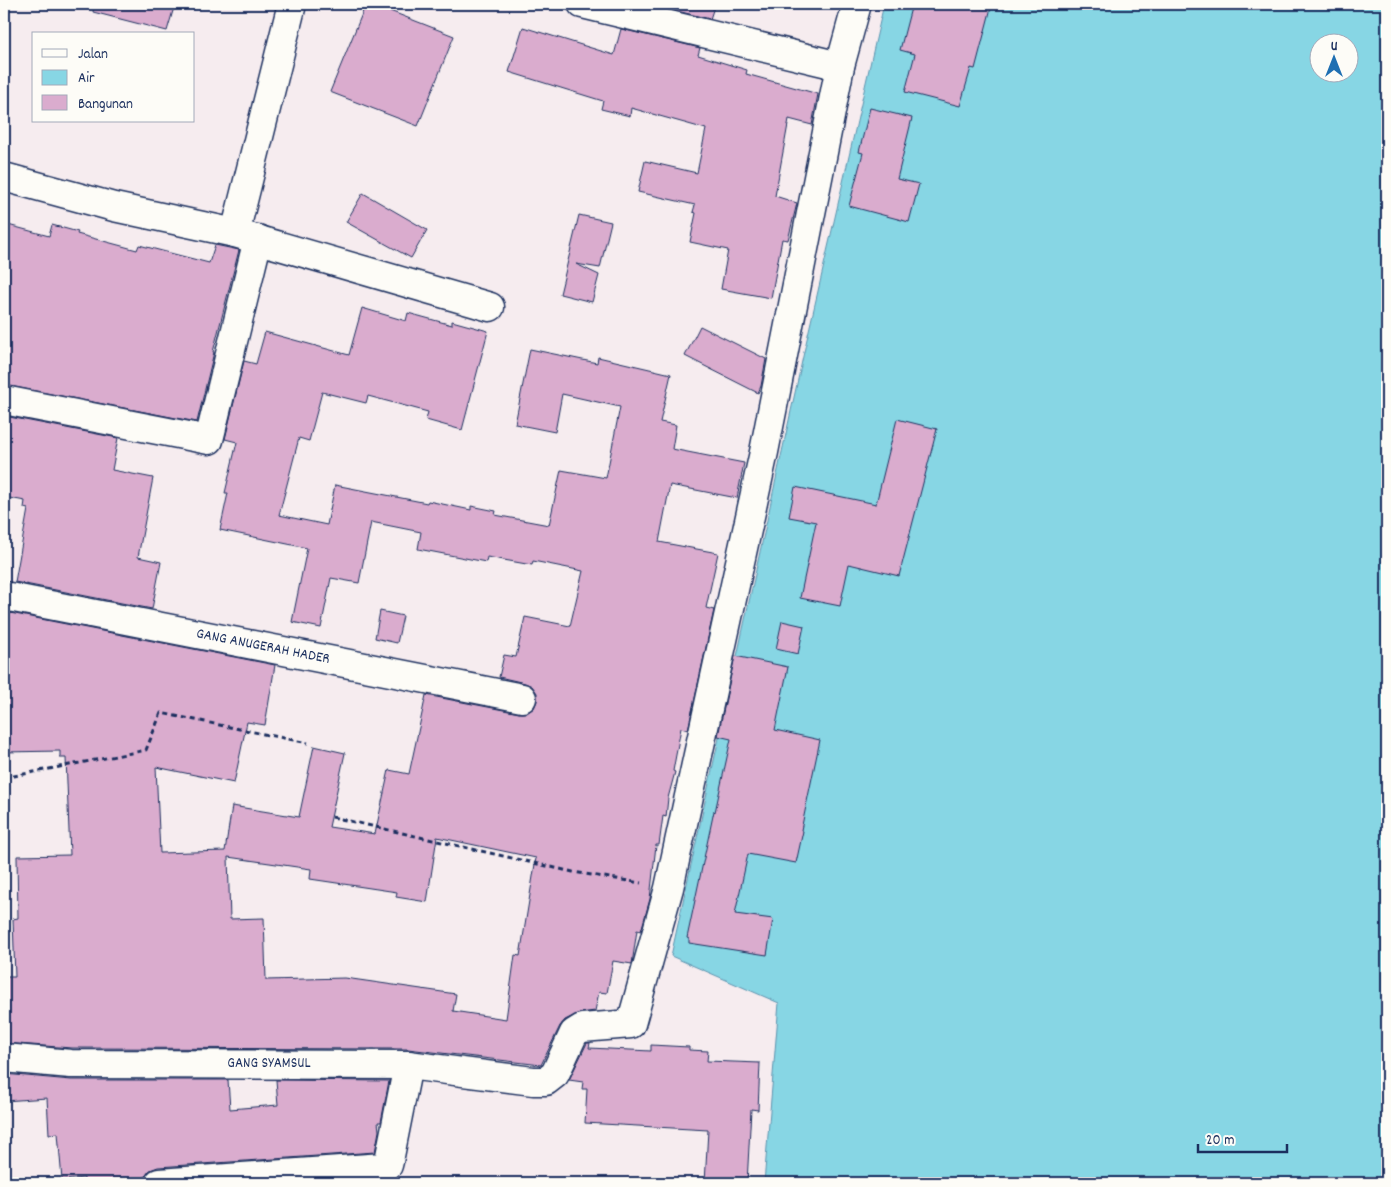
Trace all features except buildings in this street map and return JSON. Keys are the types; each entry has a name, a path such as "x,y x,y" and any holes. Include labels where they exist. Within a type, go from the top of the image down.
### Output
{"street":[{"path":"4,400 209,440 246,236 292,4"},
{"path":"582,4 840,66"},
{"path":"669,888 764,452 840,66 857,4"},
{"path":"4,177 114,207 246,236 490,306"},
{"name":"GANG ANUGERAH HADER","path":"4,596 522,698"},
{"name":"GANG SYAMSUL","path":"4,1058 71,1064 408,1065 546,1081 555,1074 574,1032 582,1028 631,1024 669,888"},
{"path":"159,1183 381,1175 389,1161 408,1065"}],"path":[{"path":"4,778 146,750 161,713 308,743"},
{"path":"332,817 573,872 669,888"}],"water":[{"path":"884,4 1387,4 1387,1183 764,1183 779,1003 671,956 804,352"}]}
